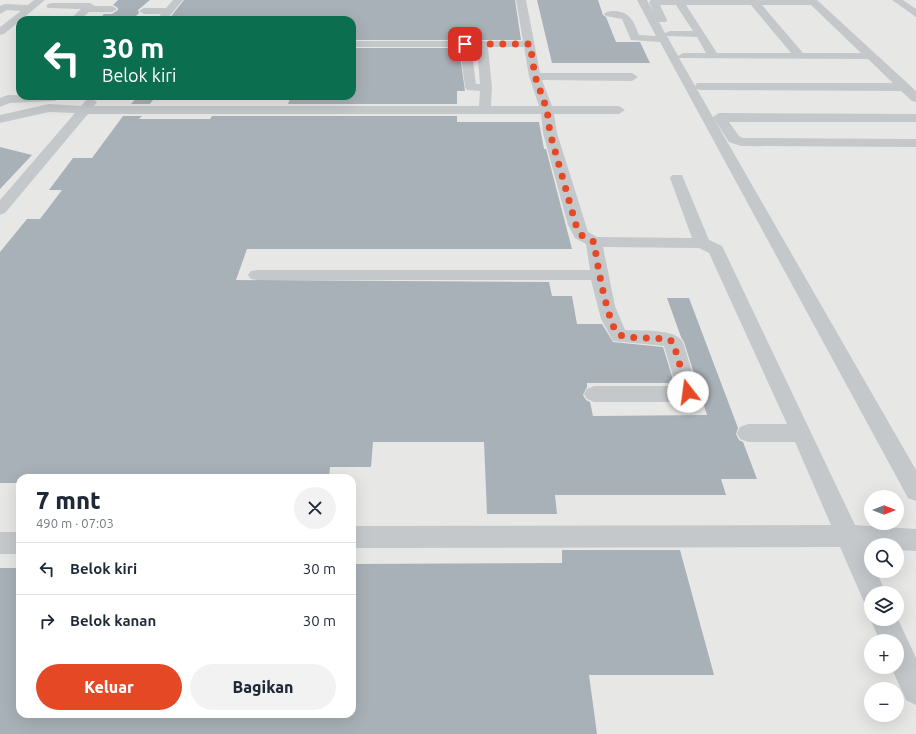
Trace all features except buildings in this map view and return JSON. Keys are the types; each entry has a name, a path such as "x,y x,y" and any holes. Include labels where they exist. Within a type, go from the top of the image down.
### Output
{"street":[{"path":"21,16 40,0"},
{"path":"165,16 178,0"},
{"path":"521,0 535,76 547,110 550,133 576,225 581,235 594,242 702,243 713,248 718,254 802,433 870,586"},
{"path":"642,0 666,37 683,56 734,139 741,142 916,143"},
{"path":"897,0 916,14"},
{"path":"916,87 815,1 707,1 655,2 653,4 666,37 722,147 916,491"},
{"path":"815,1 862,48 916,98"},
{"path":"679,2 714,56"},
{"path":"754,2 796,52 871,56"},
{"path":"52,5 91,5 112,9"},
{"path":"79,16 91,5"},
{"path":"2,9 31,8"},
{"path":"144,11 169,11"},
{"path":"609,14 622,14 626,16 635,38 700,34"},
{"path":"0,32 16,20"},
{"path":"356,44 530,44"},
{"path":"465,44 471,87 486,88"},
{"path":"482,44 486,88 484,109"},
{"path":"683,56 714,56 862,48"},
{"path":"535,76 632,77"},
{"path":"701,86 904,87"},
{"path":"4,101 16,92"},
{"path":"4,101 46,100 85,110 619,110"},
{"path":"0,119 46,100"},
{"path":"0,210 93,100"},
{"path":"720,118 916,118"},
{"path":"722,147 916,147"},
{"path":"677,178 702,243"},
{"path":"594,242 599,275 610,317 616,333 625,337 668,339 673,342 688,392 684,394 594,394"},
{"path":"257,275 599,275"},
{"path":"748,433 802,433"},
{"path":"356,537 848,536 916,540"},
{"path":"0,543 16,543"},
{"path":"904,663 916,690"}],"shaded area":[{"path":"0,0 916,0 916,734 0,734"}],"route":[{"path":"465,44 530,44 535,76 547,110 550,133 576,225 581,235 587,240 594,242 599,275 610,317 616,333 625,337 668,339 673,342 688,392"}]}
